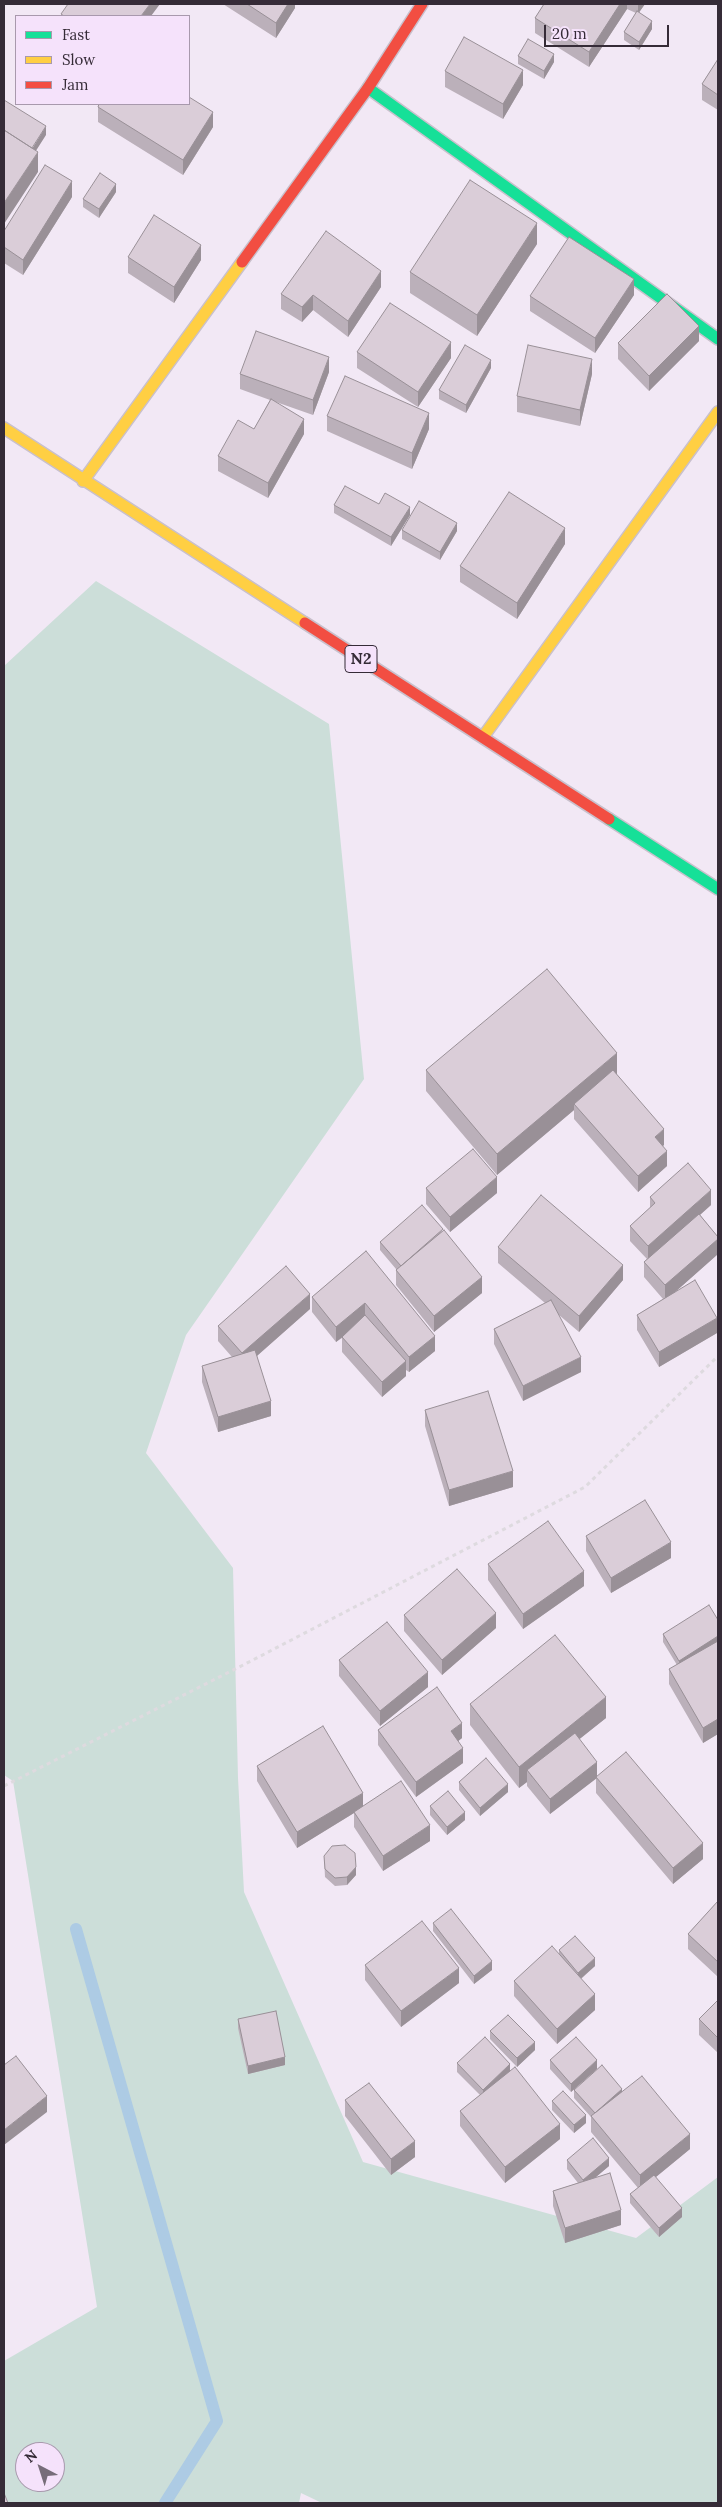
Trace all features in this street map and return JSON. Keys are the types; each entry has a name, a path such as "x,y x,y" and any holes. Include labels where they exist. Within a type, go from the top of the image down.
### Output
{"main road":[{"path":"83,481 368,88 422,4"},
{"path":"368,88 718,339"},
{"path":"483,737 718,412"},
{"name":"N2","path":"4,428 83,481 718,889"}],"path":[{"path":"4,1786 585,1487 718,1356"}],"shaded area":[{"path":"96,581 329,724 364,1079 186,1335 146,1453 233,1568 238,1778 244,1892 363,2162 636,2238 718,2177 718,2503 322,2503 301,2493 299,2503 4,2503 4,2361 97,2307 13,1781 4,1775 4,666"}],"building":[{"path":"68,4 150,4 142,15 61,14"},
{"path":"247,4 288,4 276,23"},
{"path":"544,4 620,4 589,52 535,18"},
{"path":"637,11 652,21 639,42 624,32"},
{"path":"464,37 523,70 503,104 445,71"},
{"path":"528,39 554,54 544,71 518,56"},
{"path":"718,59 718,95 702,84"},
{"path":"190,98 213,112 183,160 98,107 99,105 190,105"},
{"path":"4,100 46,126 32,148 4,130"},
{"path":"4,130 38,152 4,203"},
{"path":"45,165 72,181 23,260 4,247 4,231"},
{"path":"100,173 116,184 99,209 83,199"},
{"path":"470,180 537,223 477,315 410,272"},
{"path":"154,215 201,245 174,287 128,257"},
{"path":"326,231 381,271 348,321 313,295 302,307 281,294"},
{"path":"569,237 634,279 595,338 530,296"},
{"path":"667,294 699,326 649,376 618,343"},
{"path":"390,303 451,342 418,392 357,352"},
{"path":"256,331 329,357 313,400 240,374"},
{"path":"465,345 491,360 466,405 439,390"},
{"path":"528,345 592,359 580,410 517,396"},
{"path":"345,376 429,413 412,453 327,416"},
{"path":"271,399 304,419 268,483 218,456 238,420 254,429"},
{"path":"345,486 379,504 385,493 410,507 391,537 334,505"},
{"path":"509,492 565,528 517,603 460,566"},
{"path":"419,501 457,523 440,552 402,530"},
{"path":"547,969 617,1053 497,1154 426,1070"},
{"path":"613,1070 664,1129 655,1137 667,1151 638,1176 574,1104"},
{"path":"473,1149 497,1177 450,1217 426,1188"},
{"path":"688,1163 711,1190 648,1246 630,1226 655,1203 650,1197"},
{"path":"541,1195 623,1265 579,1316 498,1247"},
{"path":"422,1205 443,1229 401,1266 380,1242"},
{"path":"699,1214 718,1239 665,1285 644,1262"},
{"path":"444,1230 482,1277 434,1316 396,1270"},
{"path":"366,1251 435,1336 409,1357 365,1303 336,1327 312,1297"},
{"path":"286,1266 310,1294 242,1353 218,1326"},
{"path":"695,1280 717,1318 659,1352 637,1315"},
{"path":"551,1300 581,1357 523,1386 494,1329"},
{"path":"365,1315 406,1361 382,1382 342,1337"},
{"path":"255,1350 271,1401 218,1417 202,1366"},
{"path":"488,1391 513,1471 449,1490 425,1410"},
{"path":"645,1500 671,1542 611,1578 586,1536"},
{"path":"548,1521 584,1571 523,1614 488,1564"},
{"path":"457,1569 496,1613 442,1660 404,1615"},
{"path":"709,1605 718,1620 718,1636 679,1661 663,1634"},
{"path":"387,1622 428,1672 380,1711 339,1660"},
{"path":"555,1635 606,1697 519,1767 470,1704"},
{"path":"718,1641 718,1719 703,1728 669,1669"},
{"path":"437,1687 462,1723 451,1731 463,1748 416,1782 378,1730"},
{"path":"323,1726 363,1793 297,1832 257,1766"},
{"path":"575,1733 597,1762 550,1799 527,1770"},
{"path":"626,1752 703,1843 673,1868 596,1777"},
{"path":"486,1758 508,1784 480,1808 459,1782"},
{"path":"401,1781 430,1825 383,1856 354,1812"},
{"path":"448,1791 465,1812 447,1827 430,1806"},
{"path":"345,1845 355,1853 356,1867 347,1877 335,1878 325,1869 324,1856 332,1846"},
{"path":"718,1901 718,1962 688,1934"},
{"path":"451,1909 492,1961 474,1976 433,1923"},
{"path":"422,1921 459,1968 401,2011 365,1965"},
{"path":"575,1936 595,1958 578,1973 559,1950"},
{"path":"552,1946 595,1994 557,2029 514,1981"},
{"path":"718,2000 718,2038 699,2019"},
{"path":"276,2011 285,2057 248,2066 238,2019"},
{"path":"508,2015 535,2042 517,2058 490,2031"},
{"path":"485,2037 510,2064 483,2090 457,2063"},
{"path":"576,2037 597,2060 571,2084 550,2060"},
{"path":"16,2056 47,2096 4,2130 4,2065"},
{"path":"602,2065 622,2089 595,2113 574,2090"},
{"path":"515,2067 560,2124 505,2167 460,2111"},
{"path":"642,2076 690,2134 640,2175 591,2116"},
{"path":"369,2083 415,2141 391,2159 345,2100"},
{"path":"563,2091 586,2115 574,2125 552,2101"},
{"path":"593,2138 609,2158 583,2180 567,2160"},
{"path":"610,2173 621,2210 565,2228 553,2191"},
{"path":"654,2175 682,2208 659,2228 630,2194"},
{"path":"4,2493 8,2503 4,2503"}],"waterway":[{"path":"76,1929 217,2421 165,2503"}],"traffic: fast":[{"path":"368,88 718,339"},
{"path":"609,819 718,889"}],"traffic: slow":[{"path":"83,481 242,262"},
{"path":"483,737 718,412"},
{"path":"4,428 305,623"}],"traffic: jam":[{"path":"242,262 368,88 422,4"},
{"path":"305,623 609,819"}]}
